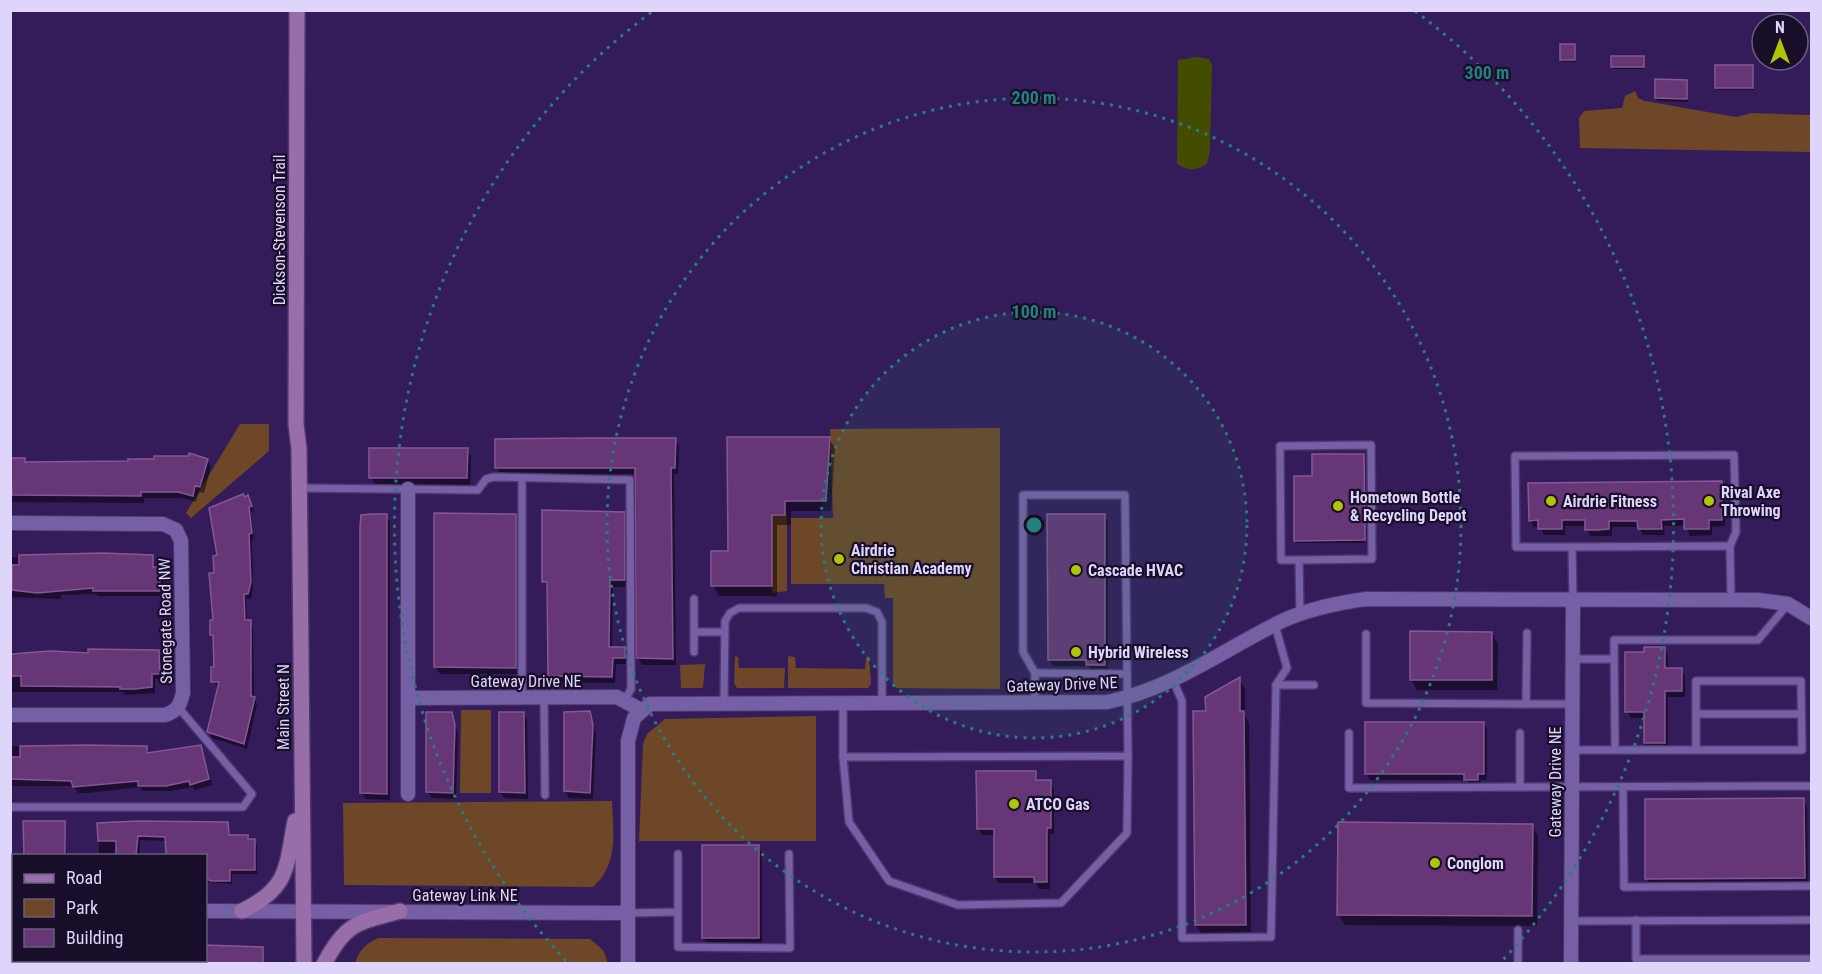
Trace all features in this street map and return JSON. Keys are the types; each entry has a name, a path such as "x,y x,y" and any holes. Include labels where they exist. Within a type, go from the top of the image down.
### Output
{"street":[{"name":"Dickson-Stevenson Trail","path":"297,10 297,424 299,449"},
{"name":"Main Street N","path":"299,449 304,963"},
{"path":"408,489 408,795"},
{"name":"Stonegate Road NW","path":"10,523 163,524 176,530 181,541 183,693 178,707 165,715 10,715"},
{"name":"Gateway Drive NE","path":"408,698 617,697 640,710 650,704 1107,702 1127,698 1173,680 1300,614 1338,603 1366,599 1731,600 1788,604 1811,618"},
{"name":"Gateway Drive NE","path":"1571,963 1573,600"},
{"path":"628,963 628,741 634,718 640,710"},
{"path":"242,910 266,899 286,871 302,789"},
{"name":"Gateway Link NE","path":"207,911 628,913"},
{"path":"324,963 341,935 357,923 400,911"}],"lane":[{"path":"1371,445 1372,559 1299,560 1281,560 1280,446 1371,445"},
{"path":"1730,546 1516,547 1515,456 1734,455 1736,532 1730,546 1731,600"},
{"path":"522,478 522,697"},
{"path":"300,488 478,490 486,479 630,480 631,689 624,701"},
{"path":"843,703 843,758 849,822 889,881 958,905 1061,903 1127,833 1125,495 1023,495 1023,652 1035,674 1035,702"},
{"path":"1572,547 1573,600"},
{"path":"1299,560 1300,614"},
{"path":"694,599 694,652"},
{"path":"1615,749 1614,640 1758,640 1788,604"},
{"path":"723,703 724,621 730,613 739,608 866,608 877,612 882,622 882,703"},
{"path":"1173,680 1182,701 1182,938 1272,937 1276,685 1287,668 1275,625"},
{"path":"694,632 724,632"},
{"path":"1526,704 1527,633"},
{"path":"1366,634 1366,703 1572,704"},
{"path":"1572,659 1614,659"},
{"path":"1035,674 1127,674"},
{"path":"1572,750 1802,750 1801,681 1696,681 1696,749"},
{"path":"1276,685 1314,685"},
{"path":"544,697 545,795"},
{"path":"10,807 243,807 252,794 178,707"},
{"path":"1696,714 1801,714"},
{"path":"1349,733 1348,788 1812,786"},
{"path":"1520,733 1520,787"},
{"path":"843,758 1128,756"},
{"path":"1623,787 1624,886 1812,886"},
{"path":"678,854 678,947 790,948 789,854"},
{"path":"628,913 678,912"},
{"path":"1571,921 1812,920"},
{"path":"1636,921 1637,961 1812,959"},
{"path":"1518,930 1518,963"}],"green space":[{"path":"1635,91 1638,98 1645,101 1736,117 1752,113 1811,115 1811,152 1580,148 1579,118 1584,111 1622,108 1625,96"},
{"path":"240,424 269,424 269,451 191,518 186,513"},
{"path":"1000,428 1000,689 896,688 893,684 893,598 885,598 884,584 791,584 791,518 833,518 830,429"},
{"path":"772,515 787,515 787,591 772,593"},
{"path":"735,656 738,657 739,668 785,668 784,688 737,688 734,683"},
{"path":"788,656 795,657 796,668 865,669 866,657 869,656 871,684 868,688 788,688"},
{"path":"705,664 703,688 681,688 680,665"},
{"path":"461,710 491,710 491,793 460,793"},
{"path":"816,716 816,841 639,841 643,744 647,734 665,719"},
{"path":"612,801 613,847 611,858 601,878 593,887 344,885 343,803"},
{"path":"378,938 590,939 603,950 608,963 355,963 364,948"}],"shaded area":[{"path":"1197,57 1209,59 1212,64 1210,150 1207,164 1192,169 1177,164 1178,60"}],"building":[{"path":"1560,44 1575,44 1575,60 1560,60"},
{"path":"1611,56 1644,56 1644,67 1611,67"},
{"path":"1715,65 1750,65 1750,72 1753,72 1753,88 1715,88"},
{"path":"1655,79 1687,80 1687,99 1655,98"},
{"path":"727,437 830,437 826,501 785,501 785,515 772,515 772,586 711,586 711,551 728,551"},
{"path":"676,438 675,468 671,468 673,659 636,658 635,468 495,468 495,439"},
{"path":"369,448 468,448 467,478 369,478"},
{"path":"189,453 208,459 200,487 195,486 193,496 178,492 141,492 141,496 12,495 10,458 25,458 25,462 128,461 128,459 154,459 154,456 189,456"},
{"name":"Hometown Bottle & Recycling Depot","path":"1312,454 1364,454 1365,540 1294,541 1294,476 1312,476"},
{"path":"1722,481 1722,520 1709,520 1709,529 1684,529 1684,519 1661,520 1662,529 1638,529 1637,521 1609,521 1609,529 1597,530 1585,530 1585,520 1562,520 1562,529 1538,529 1538,520 1529,521 1528,483"},
{"path":"243,494 245,497 248,495 252,506 249,507 252,533 249,534 251,582 248,594 244,594 245,620 251,620 251,696 255,697 244,744 207,732 219,682 211,682 211,667 214,667 213,635 210,635 210,620 213,620 209,573 214,573 213,556 217,555 209,508"},
{"path":"542,510 625,512 625,580 610,580 609,647 625,647 625,658 613,658 612,677 548,676 547,582 542,582"},
{"path":"434,513 516,514 516,668 434,667"},
{"path":"387,514 387,794 360,793 360,527 361,515"},
{"path":"1047,514 1105,514 1105,665 1086,665 1086,660 1048,660"},
{"path":"103,553 153,555 153,567 160,567 160,591 93,591 93,588 37,593 12,590 12,565 19,565 19,555"},
{"path":"1410,631 1492,632 1492,680 1410,680"},
{"path":"1644,647 1665,647 1665,668 1682,668 1682,691 1665,691 1665,743 1644,743 1644,712 1625,712 1625,652 1644,652"},
{"path":"88,649 159,650 160,674 152,674 152,687 135,689 21,686 21,676 10,676 10,654 51,651 88,653"},
{"path":"1240,677 1240,711 1244,711 1246,925 1195,925 1193,711 1206,711 1205,697"},
{"path":"590,711 593,725 590,793 564,791 564,712"},
{"path":"426,712 452,712 455,725 453,793 426,792"},
{"path":"499,712 524,712 525,793 499,792"},
{"path":"1365,722 1484,722 1484,774 1478,774 1478,780 1464,780 1464,774 1365,774"},
{"path":"201,745 209,779 190,785 189,781 166,786 138,786 138,781 73,787 71,781 10,779 10,757 20,757 20,746 147,746 147,753"},
{"name":"ATCO Gas","path":"976,771 1036,771 1036,780 1051,780 1051,828 1047,828 1047,882 1034,882 1034,877 994,877 994,829 977,829"},
{"path":"1804,798 1805,878 1645,879 1645,799"},
{"path":"23,821 65,821 65,854 24,854"},
{"path":"228,822 229,835 248,835 248,839 255,839 255,870 230,870 230,881 211,881 207,879 207,854 166,854 165,837 138,836 136,854 116,854 116,841 98,841 97,823"},
{"name":"Conglom","path":"1338,822 1533,824 1532,916 1337,915"},
{"path":"702,845 759,845 759,938 702,938"},
{"path":"207,945 263,947 263,963 206,963"}],"place":[{"name":"Airdrie Fitness","path":"1551,501"},
{"name":"Rival Axe Throwing","path":"1709,501"},
{"name":"Hometown Bottle & Recycling Depot","path":"1338,506"},
{"name":"Airdrie Christian Academy","path":"839,559"},
{"name":"Cascade HVAC","path":"1076,570"},
{"name":"Hybrid Wireless","path":"1076,652"},
{"name":"ATCO Gas","path":"1014,804"},
{"name":"Conglom","path":"1435,863"}]}
